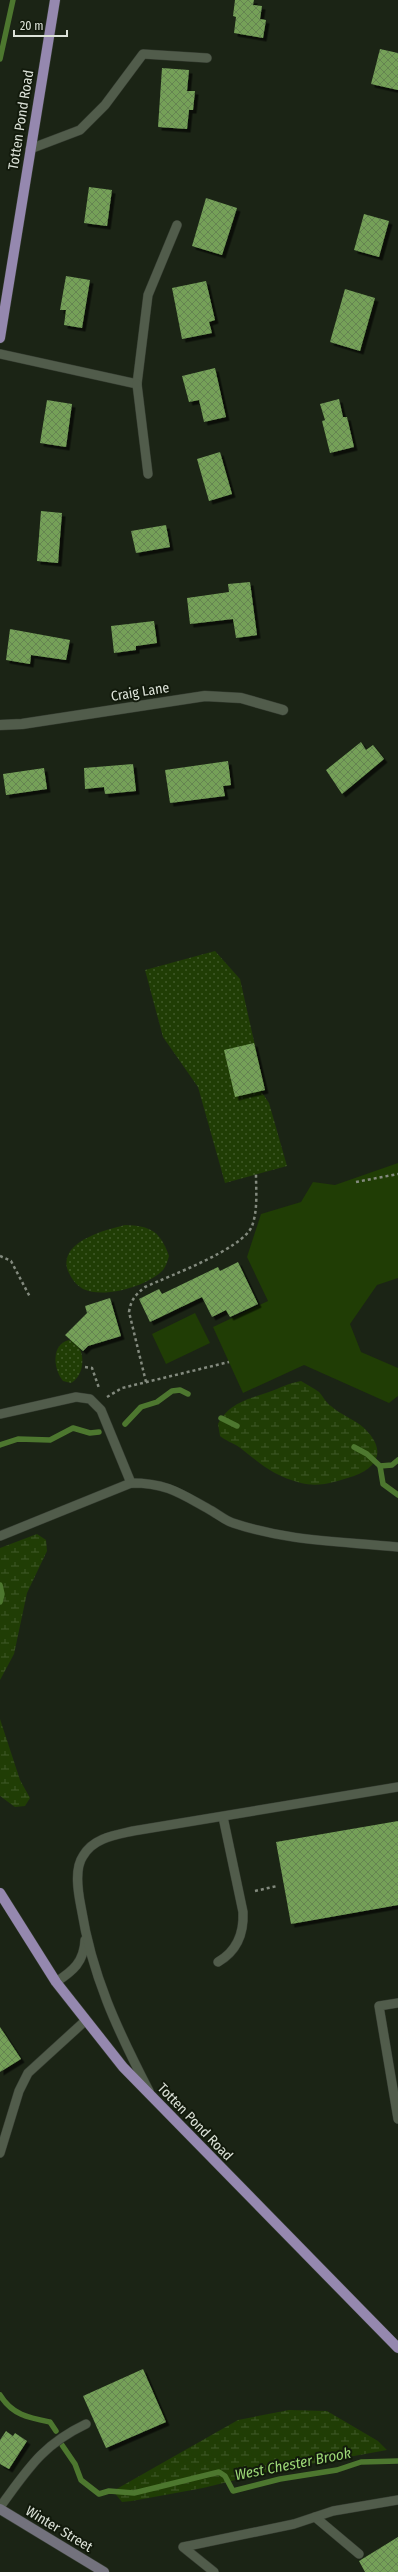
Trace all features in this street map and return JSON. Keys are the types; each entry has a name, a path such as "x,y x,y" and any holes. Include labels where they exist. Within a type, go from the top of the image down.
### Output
{"main road":[{"name":"Totten Pond Road","path":"0,338 54,0"},
{"name":"Totten Pond Road","path":"0,1892 56,1982 85,2021 154,2100 398,2348"}],"street":[{"name":"Craig Lane","path":"0,725 22,724 206,696 240,698 283,710"},
{"name":"Winter Street","path":"0,2508 104,2572"}],"lane":[{"path":"30,149 80,130 105,105 144,54 207,58"},
{"path":"148,474 137,384 148,295 177,225"},
{"path":"0,354 137,384"},
{"path":"0,1414 76,1397 90,1399 101,1410 131,1483"},
{"path":"0,1536 131,1483 163,1485 232,1522 273,1535 312,1542 398,1547"},
{"path":"154,2100 108,2009 85,1933 79,1895 79,1868 82,1856 91,1846 119,1834 398,1787"},
{"path":"218,1962 234,1950 243,1925 243,1912 222,1817"},
{"path":"56,1982 73,1970 81,1961 85,1933"},
{"path":"398,2003 379,2006 398,2119"},
{"path":"0,2153 19,2090 28,2073 85,2021"},
{"path":"0,2508 43,2451 58,2438 86,2424"},
{"path":"214,2572 183,2547 294,2524 333,2511 398,2500"},
{"path":"315,2517 359,2554"}],"path":[{"path":"146,1382 129,1312 130,1303 136,1294 145,1288 229,1248 245,1237 255,1217 256,1174"},
{"path":"356,1182 398,1174"},
{"path":"0,1256 11,1261 30,1297"},
{"path":"85,1367 92,1368 96,1384 105,1399 122,1388 229,1362"},
{"path":"255,1891 277,1886"}],"green space":[{"path":"215,951 240,979 265,1090 261,1091 269,1103 287,1166 225,1183 198,1087 163,1037 145,970"},
{"path":"398,1163 398,1278 377,1285 350,1324 361,1352 398,1368 398,1396 389,1403 304,1365 243,1393 213,1327 268,1301 247,1257 261,1214 301,1202 313,1182 335,1185"},
{"path":"125,1225 142,1227 158,1235 169,1256 163,1270 156,1276 137,1286 114,1292 92,1292 80,1287 68,1271 66,1261 69,1252 76,1245 95,1234"},
{"path":"195,1313 210,1343 166,1364 152,1334"},
{"path":"69,1340 75,1343 79,1348 82,1360 80,1374 71,1383 63,1381 57,1370 56,1364 59,1346 63,1342"},
{"path":"301,1381 319,1392 329,1405 360,1425 371,1435 377,1449 377,1456 375,1462 370,1467 354,1476 335,1482 315,1485 301,1483 275,1473 239,1447 220,1436 218,1424 222,1417 233,1406 289,1384"},
{"path":"37,1534 46,1540 47,1551 27,1593 14,1654 0,1680 0,1548"},
{"path":"0,1719 20,1780 30,1798 25,1806 15,1807 0,1796"},
{"path":"289,2410 327,2411 378,2441 387,2450 272,2471 203,2488 132,2501 122,2502 113,2491 238,2420"}],"building":[{"path":"235,0 254,0 253,5 262,6 260,19 266,20 263,38 234,33 236,17 233,16"},
{"path":"380,49 398,53 398,90 371,84"},
{"path":"162,68 189,70 187,91 195,91 193,110 189,110 187,129 158,127"},
{"path":"89,187 112,190 107,226 84,223"},
{"path":"206,198 237,208 222,255 192,246"},
{"path":"364,214 389,221 379,257 354,250"},
{"path":"66,276 90,280 82,328 64,325 66,310 60,310"},
{"path":"206,281 215,320 209,322 212,333 182,339 172,288"},
{"path":"345,289 375,298 360,351 330,342"},
{"path":"215,368 226,417 204,422 199,400 189,402 182,376"},
{"path":"339,399 343,417 347,417 354,447 330,453 322,421 325,420 320,404"},
{"path":"47,400 72,404 66,447 40,443"},
{"path":"220,452 232,494 209,501 197,459"},
{"path":"41,511 62,513 58,563 37,561"},
{"path":"166,525 170,547 136,553 131,531"},
{"path":"250,582 257,635 236,638 233,619 190,624 187,598 229,592 228,584"},
{"path":"154,621 157,643 136,646 136,650 114,653 111,626"},
{"path":"10,629 70,640 66,660 31,655 30,664 6,660"},
{"path":"361,742 366,750 373,745 384,759 342,794 326,770"},
{"path":"228,761 231,785 223,786 225,796 170,803 165,770"},
{"path":"133,764 136,791 105,794 104,787 85,789 84,768"},
{"path":"44,768 47,789 6,795 3,774"},
{"path":"254,1043 265,1090 235,1097 224,1050"},
{"path":"238,1262 258,1304 230,1317 226,1310 212,1317 202,1297 150,1322 139,1299 159,1289 162,1294 218,1267 220,1271"},
{"path":"110,1298 121,1336 88,1346 83,1351 65,1335 87,1313 85,1306"},
{"path":"398,1821 398,1905 291,1924 276,1842"},
{"path":"0,2027 21,2059 0,2072"},
{"path":"143,2369 166,2422 106,2448 83,2396"},
{"path":"6,2431 13,2436 15,2433 27,2441 9,2469 0,2464 0,2440"},
{"path":"398,2537 398,2572 365,2572 359,2561"}],"waterway":[{"name":"West Chester Brook","path":"0,59 13,0"},
{"path":"125,1424 141,1407 157,1402 172,1391 180,1390 188,1394"},
{"path":"221,1418 237,1426"},
{"path":"0,1445 18,1439 50,1440 73,1428 90,1433 99,1432"},
{"path":"354,1447 367,1454 380,1466 392,1465 398,1460"},
{"path":"380,1466 383,1484 398,1495"},
{"name":"West Chester Brook","path":"0,1585 2,1594 0,1602"},
{"name":"West Chester Brook","path":"0,2395 5,2402 16,2411 28,2417 50,2422 56,2431"},
{"name":"West Chester Brook","path":"62,2445 75,2464 81,2480 99,2494 109,2491 134,2493 219,2472 225,2476 233,2491 280,2479 337,2470 361,2462 398,2461"}]}
